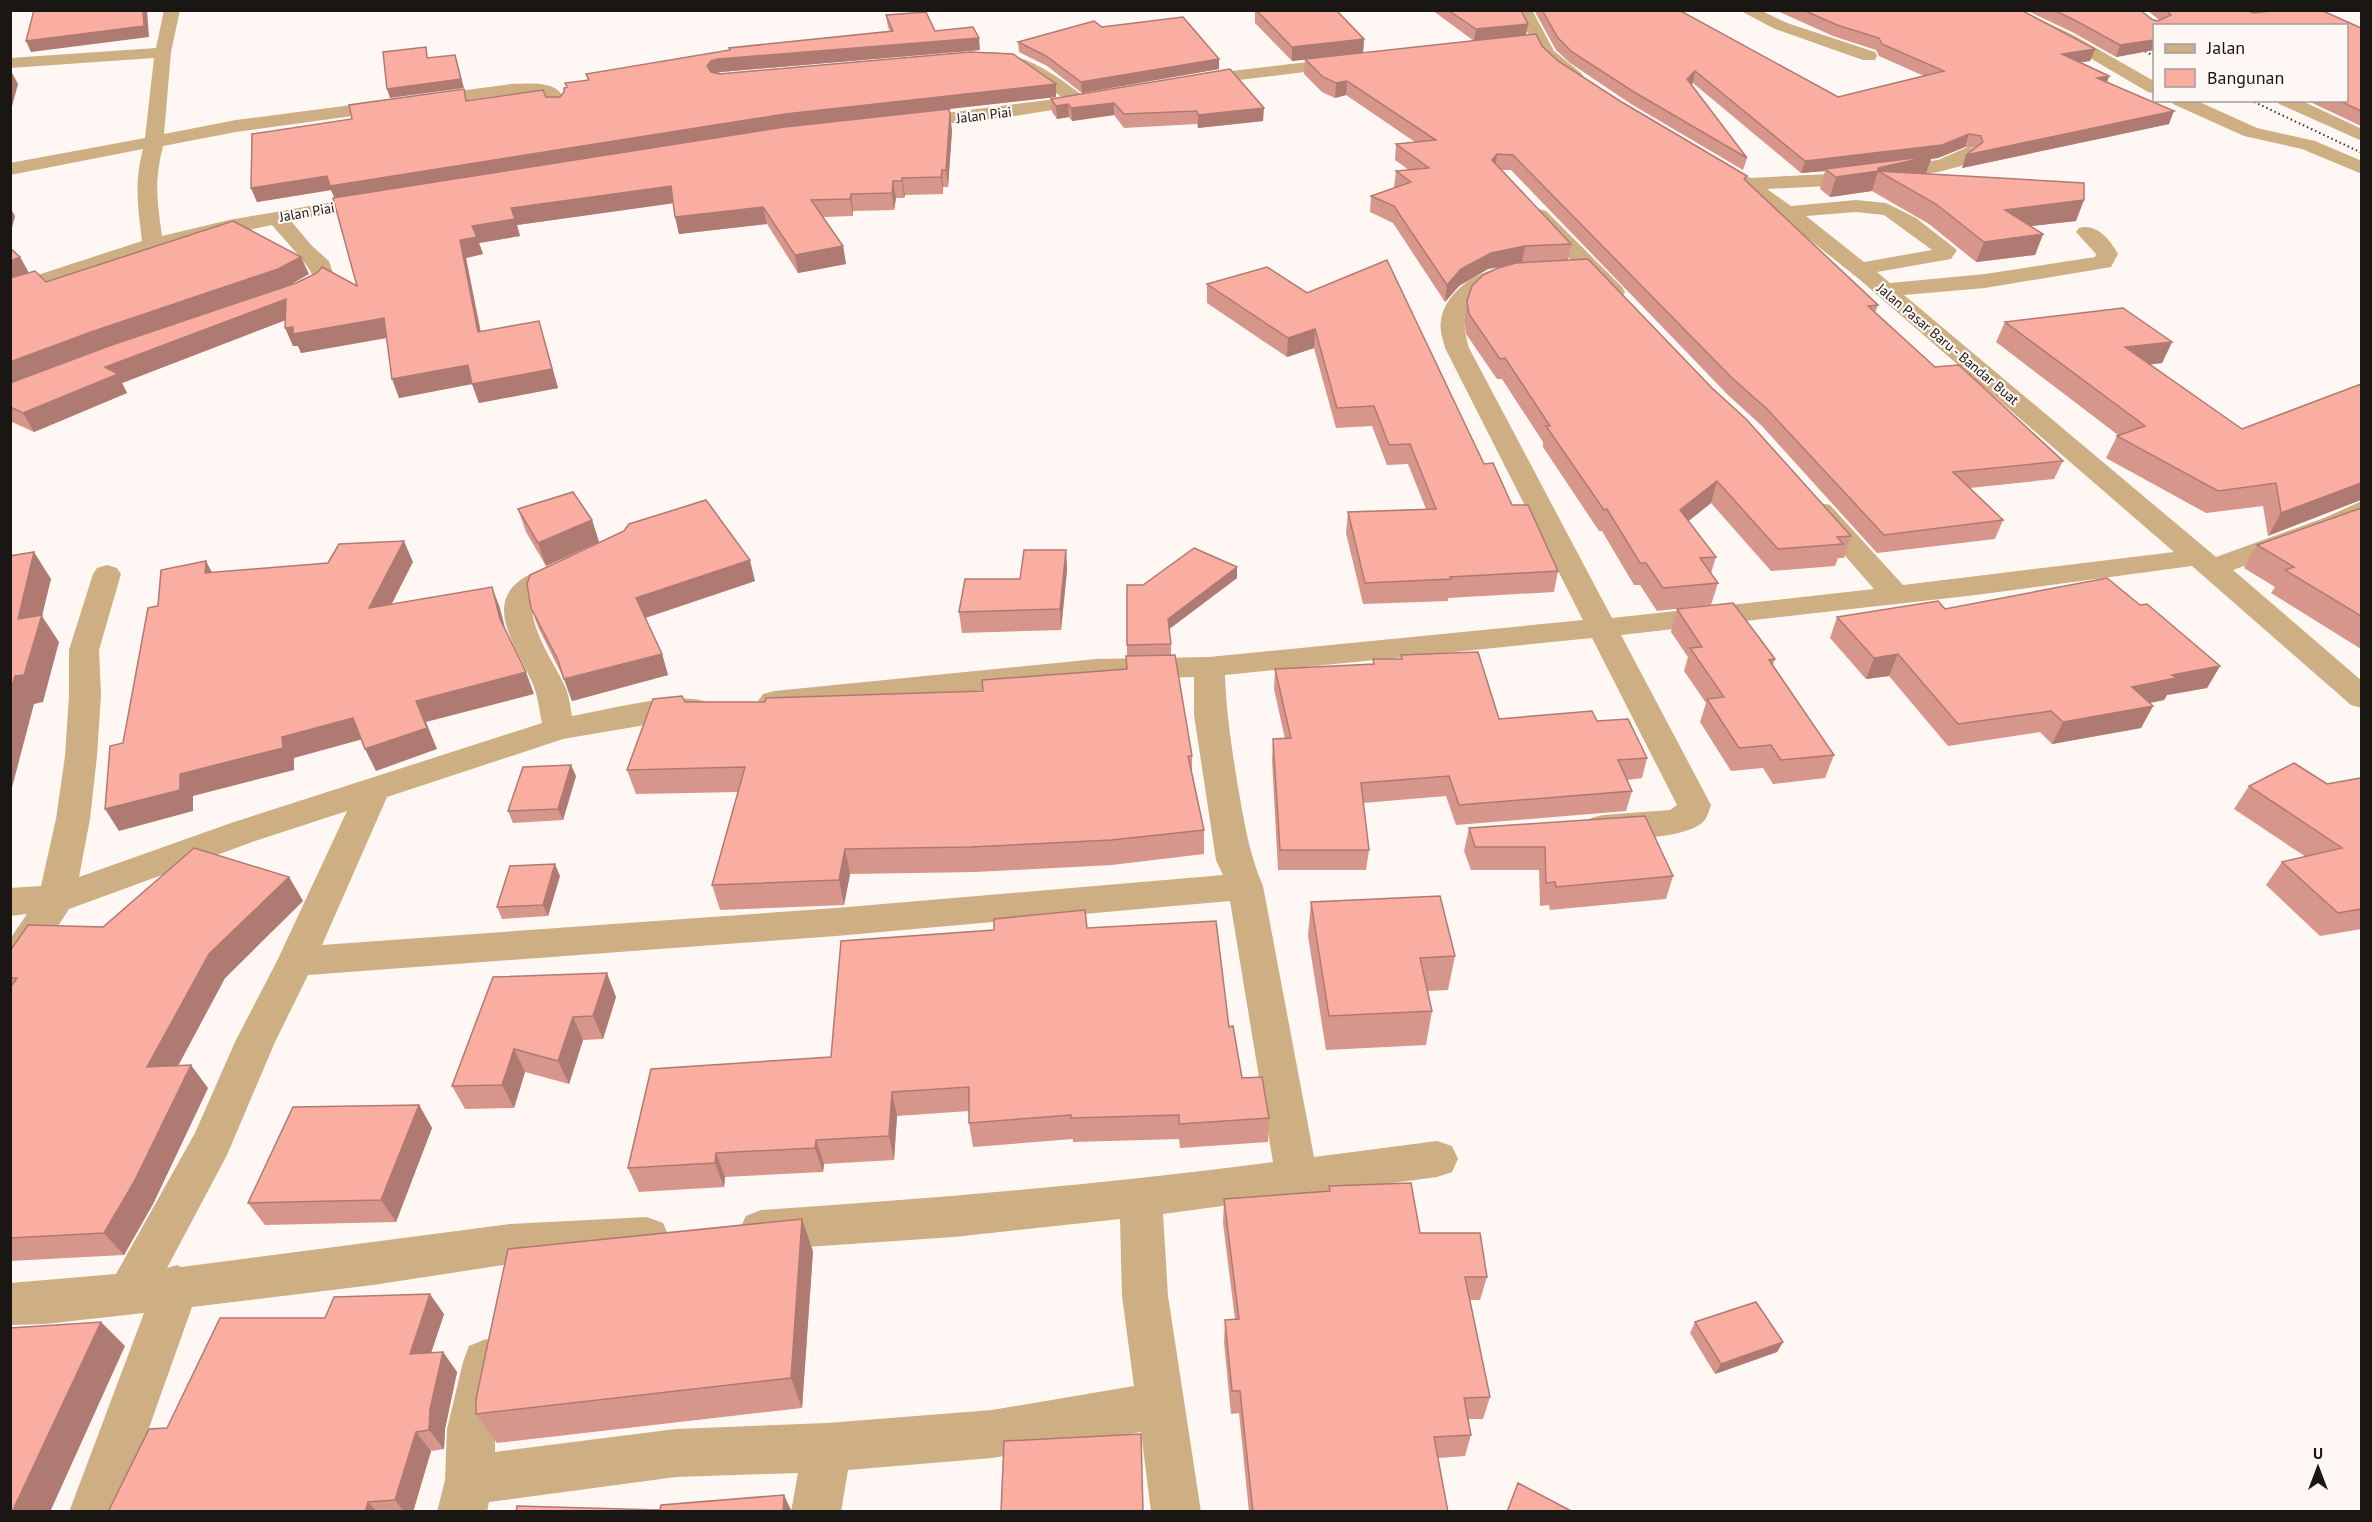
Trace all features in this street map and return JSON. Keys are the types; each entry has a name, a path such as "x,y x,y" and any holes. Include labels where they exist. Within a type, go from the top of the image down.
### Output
{"street":[{"path":"153,244 146,195 146,174 154,142 163,52 172,10"},
{"path":"1524,10 1529,42 1597,93"},
{"path":"2006,10 2067,38 2153,86"},
{"path":"1746,11 1781,26 1869,56"},
{"path":"10,63 163,52"},
{"path":"971,57 1019,60 1040,72 1078,101"},
{"path":"1172,84 1253,72 1372,59"},
{"path":"10,169 248,124 511,88 547,90 555,95 557,104"},
{"name":"Jalan Piai","path":"886,124 1015,111 1120,94"},
{"path":"2184,102 2251,132 2308,145 2361,168"},
{"path":"2289,102 2361,136"},
{"name":"Jalan Pasar Baru - Bandar Buat","path":"1698,153 1748,184 1860,269 2361,698"},
{"path":"1748,184 1829,180 1927,168 1954,162 1968,153"},
{"name":"Jalan Piai","path":"10,291 153,244 277,217 392,197"},
{"path":"1527,202 1629,308"},
{"path":"1786,212 1856,206 1879,207 1891,211 1934,238 1946,250 1943,254 1860,269"},
{"path":"272,302 315,285 323,276 321,266 304,251 277,217"},
{"path":"1885,290 1985,281 2103,262 2107,254 2102,244 2086,232"},
{"path":"1571,830 1676,822 1691,814 1694,805 1457,348 1451,321 1457,306 1467,292 1482,281 1497,276 1592,269"},
{"path":"1804,493 1895,594"},
{"path":"10,902 56,899 374,788 559,729 654,712 1084,670 1209,667 1601,628 1895,594 2204,562 2334,524 2361,509"},
{"path":"559,729 552,692 525,639 518,599 525,588 590,558"},
{"path":"10,970 56,899 73,819 81,756 85,695 84,650 107,574"},
{"path":"1209,667 1210,715 1232,850 1245,886 1297,1178"},
{"path":"129,1294 212,1142 255,1042 296,961 374,788"},
{"path":"296,961 836,922 926,912 1064,905 1160,897 1245,886"},
{"path":"10,1304 45,1303 129,1294 177,1286 373,1264 502,1284 701,1234 954,1217 1141,1198 1437,1159"},
{"path":"1141,1198 1145,1296 1176,1512"},
{"path":"502,1284 471,1430 466,1496 676,1453 827,1447 993,1434 1161,1405"},
{"path":"94,1512 177,1286"},
{"path":"816,1512 827,1447"}],"building":[{"path":"34,10 143,10 144,26 26,41"},
{"path":"1256,10 1336,10 1364,39 1292,47"},
{"path":"1448,10 1521,10 1528,24 1476,29"},
{"path":"1542,10 1679,10 1838,97 1944,71 1882,44 1879,38 1837,25 1803,10 2021,10 2095,49 2062,54 2109,76 2097,78 2174,111 1966,155 1983,142 1981,136 1969,134 1942,145 1805,161 1695,71 1687,79 1747,158 1634,92 1572,52 1558,38"},
{"path":"2054,10 2140,10 2158,21 2171,15 2166,10 2247,10 2253,13 2279,10 2321,10 2361,28 2361,111 2342,102 2348,102 2348,24 2153,24 2153,40 2120,45"},
{"path":"926,12 935,31 973,27 979,38 718,59 711,61 707,66 711,72 719,74 970,52 1013,54 1056,84 785,114 330,186 327,176 251,188 252,134 352,119 349,105 464,89 466,101 543,90 546,97 560,97 564,88 567,87 565,83 589,80 586,74 730,50 729,48 893,31 886,15"},
{"path":"1183,17 1219,59 1081,82 1046,56 1018,42 1094,21 1102,27"},
{"path":"1536,34 1542,46 1558,61 1620,101 1747,176 1744,179 1878,305 1868,306 1935,367 1959,365 2063,461 1953,472 2003,520 1884,535 1767,409 1732,378 1513,155 1497,154 1492,160 1571,244 1525,246 1491,253 1461,269 1447,285 1394,206 1371,196 1411,182 1396,171 1429,168 1396,144 1436,140 1347,81 1336,83 1323,77 1305,59"},
{"path":"426,47 427,58 455,55 461,79 387,89 383,52"},
{"path":"1230,69 1264,108 1198,115 1197,111 1124,114 1114,103 1071,108 1068,104 1056,106 1051,99"},
{"path":"949,109 946,170 942,170 941,177 902,178 902,181 893,181 892,193 851,194 850,199 811,200 843,246 795,255 763,207 675,217 671,186 511,208 515,219 472,226 477,237 460,240 478,332 539,321 552,369 472,384 468,365 392,379 384,318 293,334 293,327 285,328 286,299 105,367 118,374 23,413 10,407 10,383 109,346 296,283 317,273 322,267 357,286 333,198 785,127"},
{"path":"1931,156 1878,168 1878,171 1836,177 1825,169"},
{"path":"1878,171 2084,183 2084,200 2005,210 2043,234 1984,242 1936,204"},
{"path":"233,221 301,257 278,269 10,362 10,278 35,271 46,282"},
{"path":"10,248 20,257 10,261"},
{"path":"1588,259 1712,388 1746,419 1851,536 1837,537 1843,544 1778,549 1717,481 1680,510 1716,557 1700,558 1718,583 1663,588 1646,563 1640,563 1607,509 1604,510 1546,426 1550,426 1505,358 1500,359 1469,314 1467,301 1472,286 1483,275 1498,268 1516,263"},
{"path":"1387,260 1484,464 1493,463 1512,505 1528,505 1558,571 1365,583 1348,512 1436,509 1410,444 1389,445 1374,406 1337,408 1315,329 1288,338 1207,284 1267,267 1307,293"},
{"path":"2123,308 2172,342 2125,347 2242,429 2361,384 2361,483 2281,513 2276,483 2218,491 2117,436 2145,426 2005,322"},
{"path":"573,492 592,520 538,543 518,509"},
{"path":"706,500 750,560 636,598 662,654 564,679 558,660 531,608 527,584 530,575 624,531 629,524"},
{"path":"2361,508 2361,616 2285,570 2294,567 2257,545"},
{"path":"404,541 369,608 492,587 500,619 526,672 416,701 427,728 365,749 353,718 282,737 283,748 180,774 180,790 105,809 110,746 123,743 148,608 158,606 161,570 206,561 205,573 328,563 339,544"},
{"path":"1194,548 1237,567 1168,619 1171,644 1127,645 1127,585 1143,585"},
{"path":"1024,550 1066,550 1060,609 959,612 965,579 1020,579"},
{"path":"34,552 18,619 42,615 24,675 15,676 10,694 10,556"},
{"path":"2107,578 2140,605 2147,604 2220,666 2172,675 2176,678 2132,687 2153,706 2063,722 2051,711 1958,724 1898,654 1874,658 1837,617 1938,601 1945,609"},
{"path":"1733,603 1775,659 1769,660 1834,755 1781,760 1771,745 1739,748 1707,699 1724,697 1690,648 1702,647 1677,609"},
{"path":"1478,652 1499,719 1592,711 1597,721 1628,719 1647,758 1618,760 1632,791 1459,805 1449,776 1361,783 1369,850 1280,850 1273,739 1291,738 1275,669 1374,664 1373,659 1402,659 1401,655"},
{"path":"1175,655 1192,756 1188,756 1204,830 1111,840 971,847 845,849 839,880 712,885 745,767 627,770 653,699 682,696 685,702 765,702 766,698 983,691 982,680 1127,669 1126,656"},
{"path":"2294,763 2327,784 2361,778 2361,909 2338,913 2282,862 2342,848 2249,786"},
{"path":"571,765 558,809 508,811 523,767"},
{"path":"1645,816 1673,876 1556,887 1555,882 1546,883 1545,847 1475,847 1469,828"},
{"path":"194,848 289,877 209,954 147,1067 191,1065 134,1182 104,1233 10,1238 10,988 17,978 10,978 10,951 28,925 103,927"},
{"path":"555,864 543,905 497,907 510,866"},
{"path":"1440,896 1455,956 1420,958 1432,1011 1329,1016 1311,902"},
{"path":"1085,910 1087,928 1216,921 1229,1027 1233,1026 1242,1078 1262,1077 1269,1118 1179,1124 1179,1115 1071,1118 1071,1115 969,1123 969,1087 892,1092 889,1136 816,1140 815,1148 716,1153 715,1163 628,1168 651,1069 831,1057 841,941 994,930 994,919"},
{"path":"607,973 593,1016 573,1017 558,1061 514,1049 502,1085 452,1086 493,977"},
{"path":"419,1105 381,1200 248,1203 293,1107"},
{"path":"1411,1183 1420,1233 1480,1233 1487,1277 1465,1277 1490,1397 1464,1398 1471,1435 1434,1437 1448,1512 1253,1512 1240,1391 1232,1391 1225,1320 1239,1319 1224,1199 1330,1191 1329,1186"},
{"path":"802,1219 791,1378 476,1414 476,1399 508,1249"},
{"path":"430,1294 410,1354 443,1352 430,1409 429,1430 416,1432 395,1500 368,1502 365,1512 108,1512 149,1429 167,1428 220,1318 325,1318 334,1297"},
{"path":"1756,1302 1783,1342 1721,1364 1695,1322"},
{"path":"101,1322 12,1512 10,1512 10,1328"},
{"path":"1141,1434 1143,1512 1001,1512 1004,1441"},
{"path":"1518,1483 1573,1512 1507,1512"},
{"path":"784,1495 783,1512 516,1512 517,1506 660,1510 661,1505"}],"railway":[{"path":"2133,45 2153,55"},
{"path":"2254,102 2362,153"}]}
